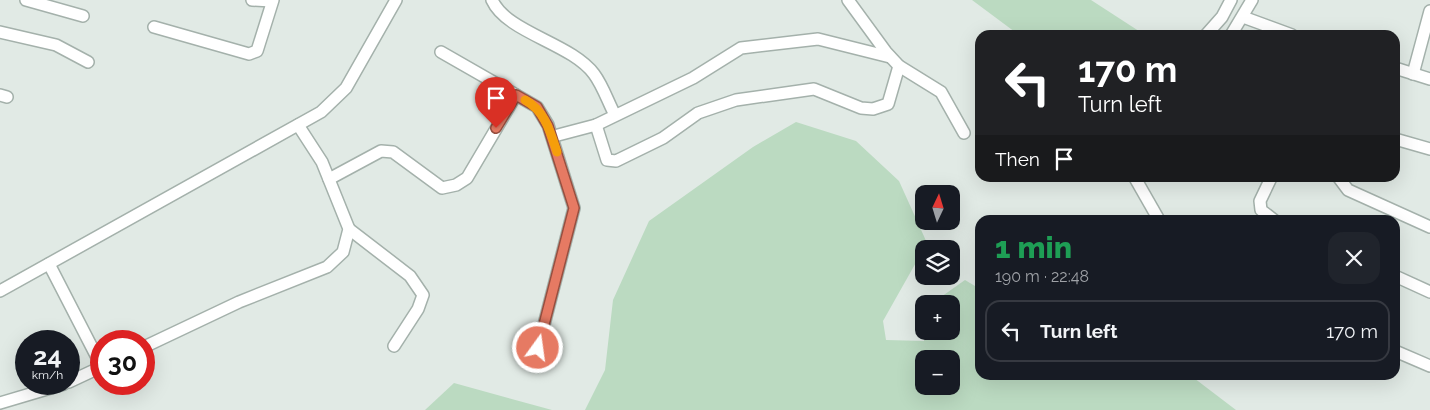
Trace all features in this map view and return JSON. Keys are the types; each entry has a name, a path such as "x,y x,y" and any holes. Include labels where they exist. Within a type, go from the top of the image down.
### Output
{"street":[{"path":"26,0 83,16"},
{"path":"154,28 249,54 257,51 273,1 252,0"},
{"path":"0,291 321,112 346,88 396,0"},
{"path":"492,0 496,8 514,23 562,49 593,73 615,115"},
{"path":"848,0 890,57 900,66 941,92 964,133"},
{"path":"1210,30 1222,17 1231,0"},
{"path":"1234,30 1252,0"},
{"path":"1412,74 1430,11"},
{"path":"1243,17 1278,30"},
{"path":"0,32 56,45 88,62"},
{"path":"558,135 596,125 692,78 741,48 818,39 890,57"},
{"path":"441,52 537,107 548,126 574,208 538,348"},
{"path":"596,125 607,160 616,161 663,138 698,113 736,100 814,89 861,108 873,109 888,104 900,66"},
{"path":"1400,70 1430,79"},
{"path":"329,179 380,151 393,152 442,188 456,186 467,178 516,95"},
{"path":"298,125 322,162 349,229 410,276 424,295 418,310 394,346"},
{"path":"1400,140 1430,149"},
{"path":"1136,182 1156,215"},
{"path":"1268,215 1261,210 1260,201 1269,182"},
{"path":"1342,182 1348,190 1430,227"},
{"path":"155,342 239,302 327,267 342,252 349,229"},
{"path":"49,264 90,344"},
{"path":"1400,278 1430,292"},
{"path":"1400,353 1430,366"},
{"path":"0,403 27,395"}],"green space":[{"path":"972,0 1091,0 1137,30 1012,30"},
{"path":"796,122 856,141 899,181 915,216 915,230 921,230 926,240 915,240 915,264 883,321 886,340 960,340 960,295 944,295 965,280 975,286 975,380 1197,380 1236,410 585,410 605,370 613,300 649,221 753,147"},
{"path":"454,383 552,410 425,410"}],"slow traffic":[{"path":"525,100 537,107 548,126 557,152"}],"route":[{"path":"496,128 516,95 537,107 548,126 574,208 538,348"}]}
